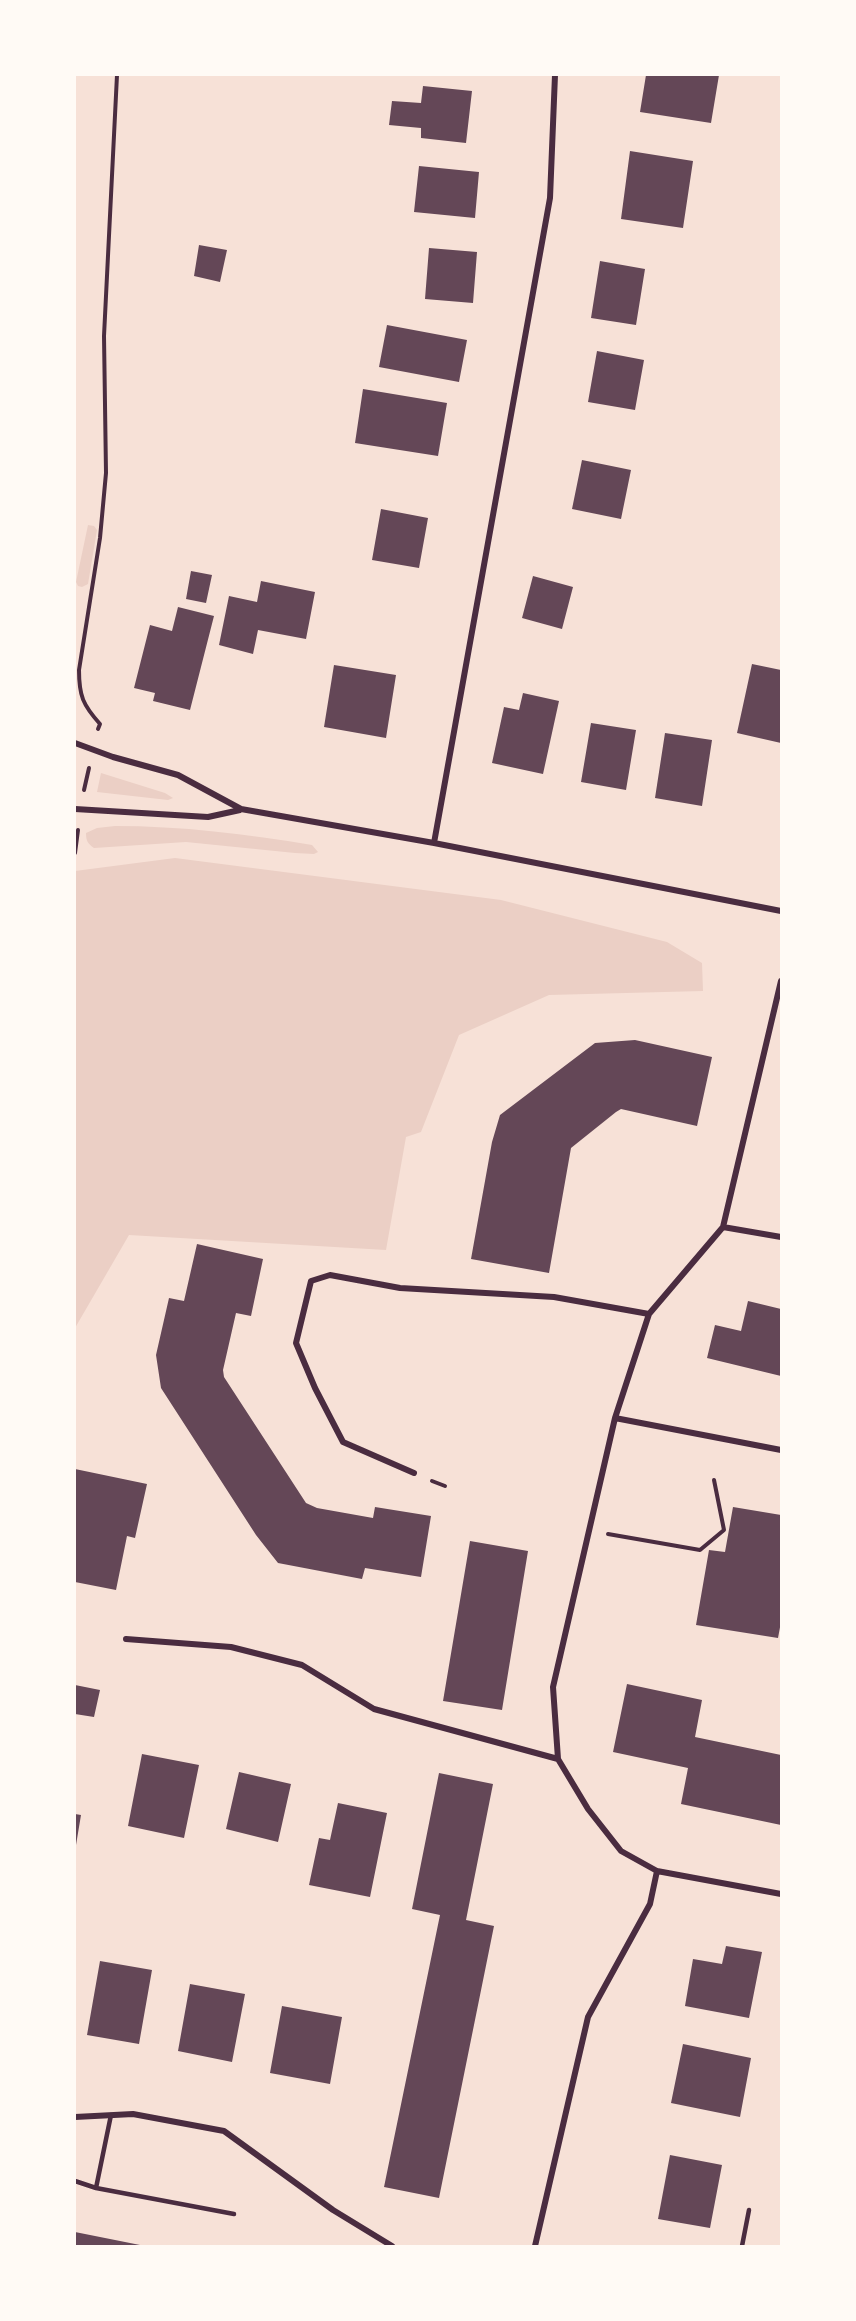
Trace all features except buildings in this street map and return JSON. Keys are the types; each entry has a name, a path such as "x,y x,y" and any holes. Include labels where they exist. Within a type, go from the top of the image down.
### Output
{"street":[{"path":"434,843 550,198 555,75"},
{"path":"75,743 178,775 241,809 434,843 781,911"},
{"path":"77,809 208,817 241,809"},
{"path":"781,981 723,1227 649,1314 615,1418 553,1687 558,1759 588,1809 621,1851 657,1871 781,1894"},
{"path":"723,1227 781,1238"},
{"path":"414,1473 343,1442 315,1388 296,1343 311,1281 330,1275 400,1288 554,1297 649,1314"},
{"path":"615,1418 781,1450"},
{"path":"126,1639 231,1647 302,1665 374,1709 558,1759"},
{"path":"535,2246 588,2017 650,1904 657,1871"},
{"path":"75,2117 133,2114 224,2131 333,2210 392,2246"}],"lane":[{"path":"96,2188 111,2115"},
{"path":"75,2181 128,2195 234,2214"},
{"path":"742,2246 749,2210"}],"path":[{"path":"75,853 77,809 100,724 86,708 79,692 77,670 100,538 106,472 104,336 117,75"},
{"path":"590,1531 700,1551 724,1530 714,1480"}],"shaded area":[{"path":"88,525 94,526 97,530 88,584 82,587 76,582"},
{"path":"101,773 165,793 173,798 168,800 97,792"},
{"path":"164,827 239,834 312,845 318,852 314,854 295,853 186,842 94,848 90,845 86,833 97,828"},
{"path":"175,858 501,900 667,942 702,963 703,991 549,995 459,1035 421,1132 406,1137 386,1250 129,1235 75,1328 75,871"}]}
